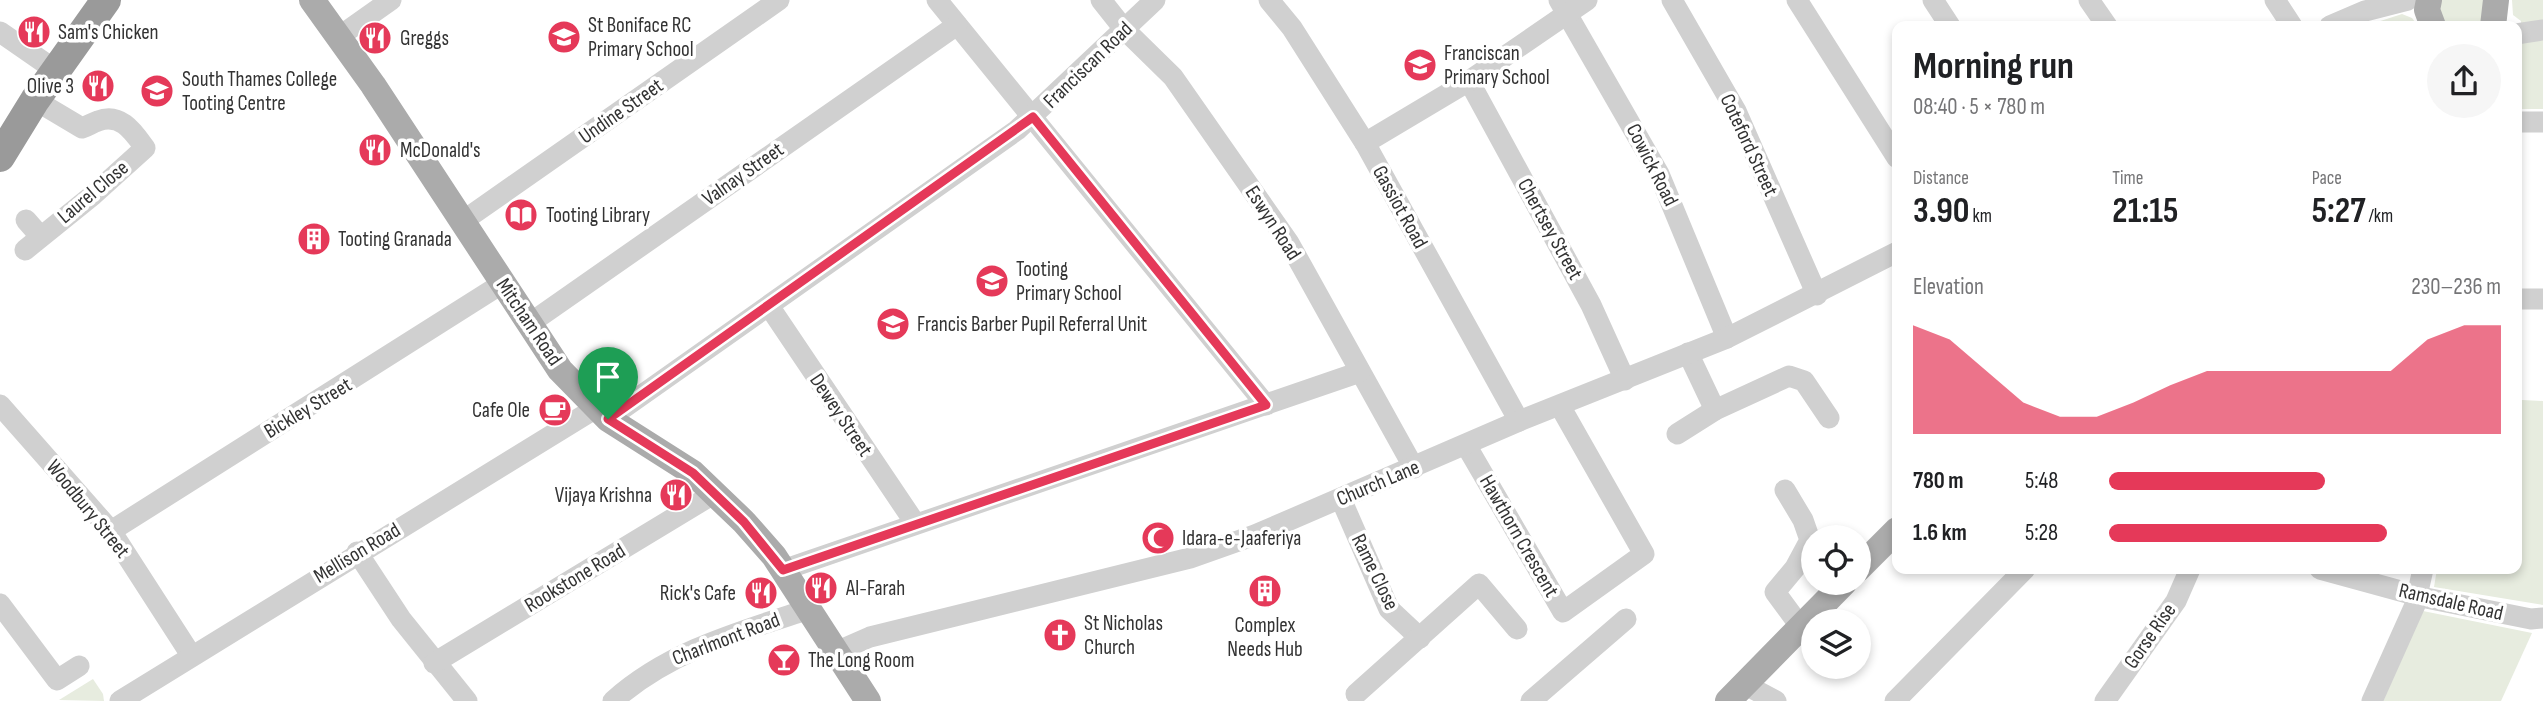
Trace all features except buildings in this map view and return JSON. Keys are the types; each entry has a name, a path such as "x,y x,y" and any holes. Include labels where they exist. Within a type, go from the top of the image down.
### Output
{"highway":[{"path":"0,157 34,100 106,0"}],"main road":[{"name":"Mitcham Road","path":"312,0 340,36 561,370 602,413 693,473 759,539 838,651 868,701"},
{"path":"1871,556 1892,535"},
{"path":"1736,692 1832,595"}],"street":[{"path":"340,36 391,0"},
{"name":"Undine Street","path":"463,221 779,0"},
{"path":"937,0 1266,405"},
{"name":"Eswyn Road","path":"1101,0 1125,29 1173,77 1289,243 1414,468"},
{"name":"Franciscan Road","path":"602,413 769,306 1033,117 1155,0"},
{"name":"Gassiot Road","path":"1269,0 1292,28 1365,143 1518,421"},
{"path":"1365,143 1469,81 1563,6 1587,0"},
{"name":"Coteford Street","path":"1672,0 1736,111 1816,295"},
{"path":"1797,0 1892,150"},
{"path":"1933,0 1947,21"},
{"path":"2089,0 2104,21"},
{"path":"2275,0 2289,21"},
{"path":"2341,21 2365,10 2403,1 2430,15"},
{"name":"Cowick Road","path":"1563,6 1659,174 1727,338"},
{"name":"Valnay Street","path":"529,324 957,25"},
{"path":"2522,26 2543,30"},
{"path":"0,32 55,70"},
{"name":"Chertsey Street","path":"1469,81 1591,305 1625,380"},
{"name":"Laurel Close","path":"26,220 33,243 93,195 145,148 132,130 120,121 104,119 82,128 34,100"},
{"path":"2522,122 2543,122"},
{"name":"Church Lane","path":"838,651 870,637 1190,558 1340,499 1518,421 1727,338 1892,258"},
{"name":"Bickley Street","path":"111,531 503,283"},
{"path":"2522,299 2543,299"},
{"name":"Dewey Street","path":"769,306 915,523"},
{"path":"1688,354 1715,410"},
{"path":"783,570 1360,372"},
{"path":"1677,433 1715,410 1789,376 1797,376 1804,381 1829,418"},
{"name":"Woodbury Street","path":"0,405 111,531 191,655"},
{"name":"Hawthorn Crescent","path":"1466,445 1563,612 1644,554 1560,406"},
{"name":"Mellison Road","path":"122,700 357,552 602,413"},
{"path":"1784,490 1803,520 1810,540 1795,568 1775,592 1800,626"},
{"name":"Rookstone Road","path":"434,663 715,493"},
{"name":"Rame Close","path":"1340,499 1389,609 1420,638"},
{"path":"357,552 434,663 467,701"},
{"path":"1895,701 2020,574"},
{"name":"Gorse Rise","path":"2105,701 2176,601 2188,574"},
{"name":"Ramsdale Road","path":"2338,574 2417,596 2531,619 2543,618"},
{"path":"2372,701 2417,596 2422,574"},
{"path":"1356,694 1479,584 1517,629"},
{"path":"0,604 57,680 79,666"},
{"name":"Charlmont Road","path":"613,701 635,681 688,651 809,610"},
{"path":"1531,701 1626,619"},
{"path":"1736,692 1776,701"}],"shaded area":[{"path":"2436,0 2490,0 2485,21 2441,21"},
{"path":"2512,0 2543,0 2543,109 2522,109 2522,21 2513,15"},
{"path":"2402,14 2414,21 2380,21"},
{"path":"2522,400 2543,401 2543,605 2434,587 2436,574 2522,574"},
{"path":"2423,611 2532,633 2501,701 2383,701"},
{"path":"93,679 103,694 104,701 59,700"}],"place":[{"name":"Sam's Chicken","path":"34,32"},
{"name":"St Boniface RC Primary School","path":"564,37"},
{"name":"Greggs","path":"375,38"},
{"name":"Franciscan Primary School","path":"1420,65"},
{"name":"Olive 3","path":"98,86"},
{"name":"South Thames College Tooting Centre","path":"157,91"},
{"name":"McDonald's","path":"375,150"},
{"name":"Tooting Library","path":"521,215"},
{"name":"Tooting Granada","path":"314,239"},
{"name":"Tooting Primary School","path":"992,281"},
{"name":"Francis Barber Pupil Referral Unit","path":"893,324"},
{"name":"Cafe Ole","path":"555,410"},
{"name":"Vijaya Krishna","path":"676,495"},
{"name":"Idara-e-Jaaferiya","path":"1158,538"},
{"name":"Al-Farah","path":"821,588"},
{"name":"Complex Needs Hub","path":"1265,591"},
{"name":"Rick's Cafe","path":"761,593"},
{"name":"St Nicholas Church","path":"1060,635"},
{"name":"The Long Room","path":"784,660"}],"route":[{"path":"1033,117 1266,405 783,570 744,522 693,473 608,419 1033,117"}]}
